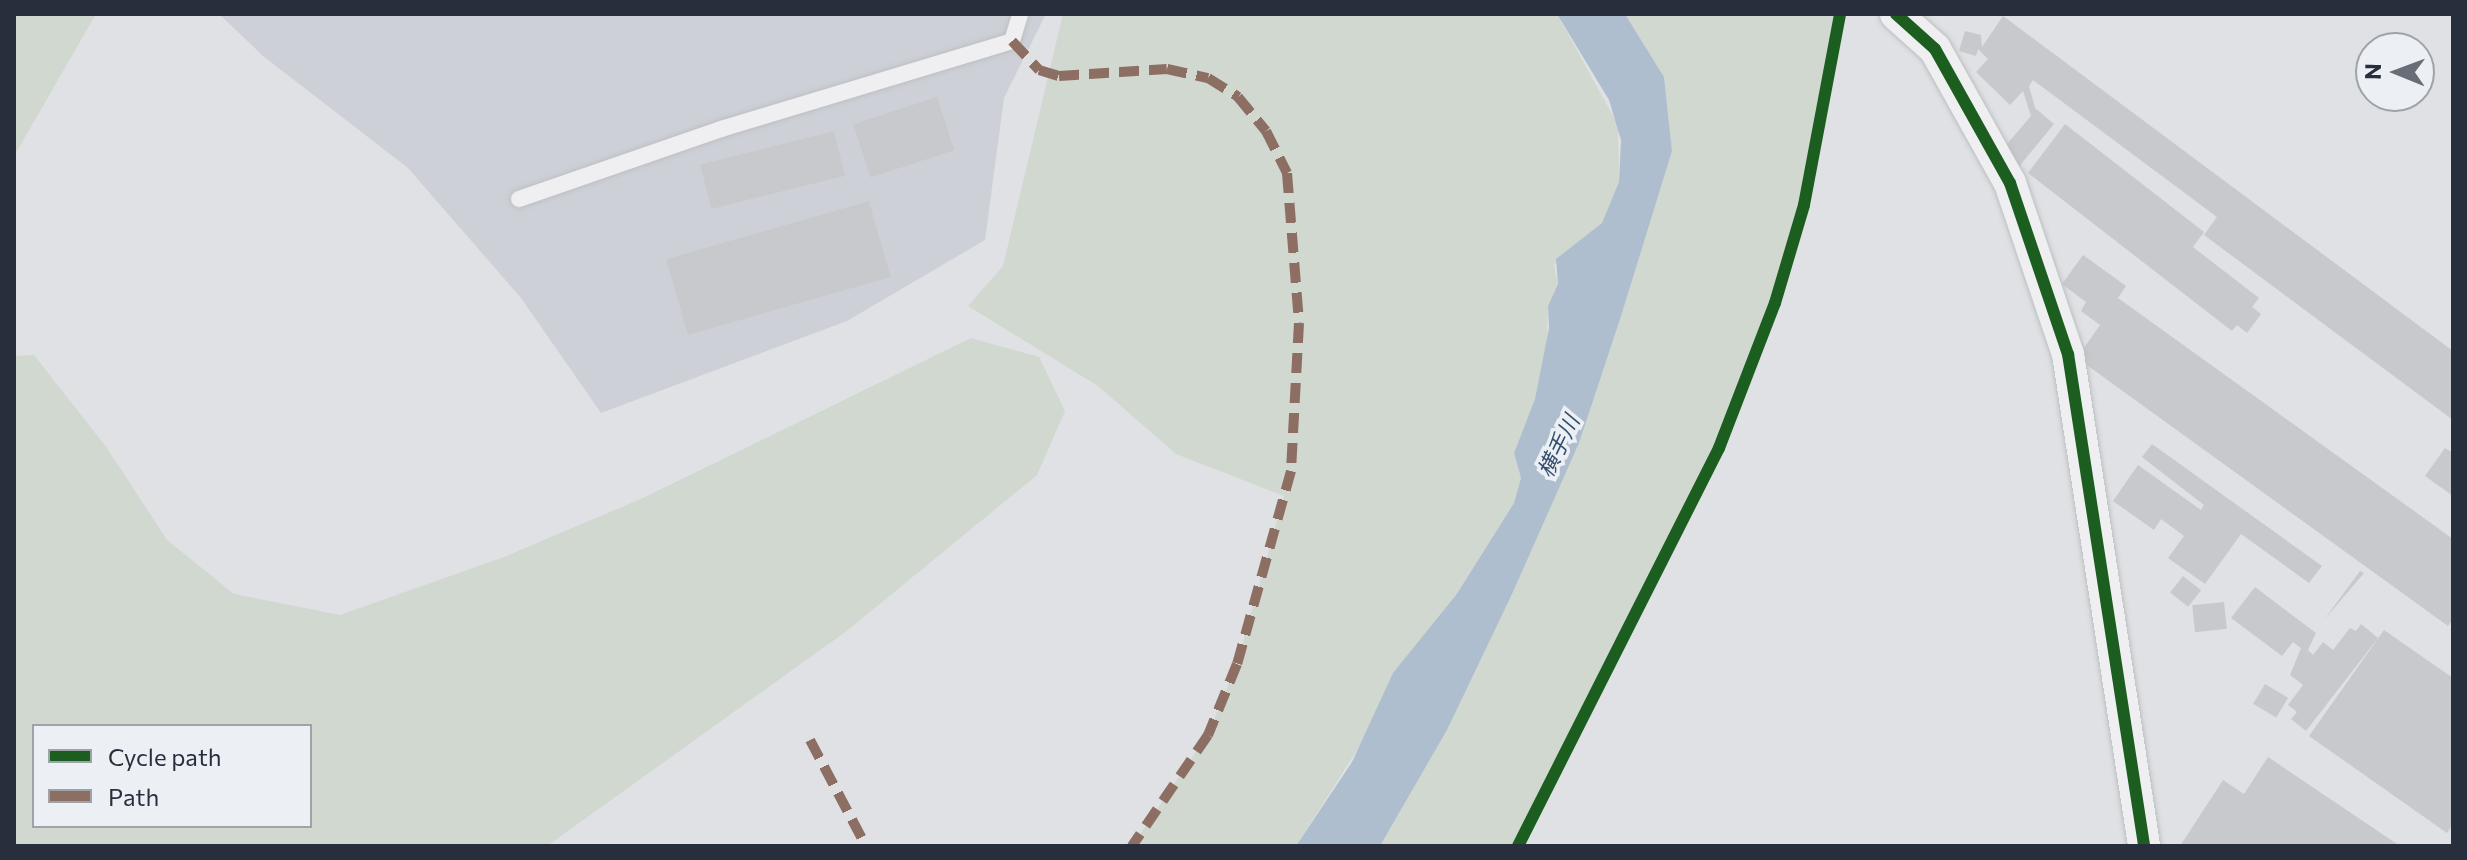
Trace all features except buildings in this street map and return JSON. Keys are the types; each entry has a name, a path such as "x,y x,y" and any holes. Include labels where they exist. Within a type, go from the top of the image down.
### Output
{"street":[{"path":"1896,14 1935,49 2010,183 2068,354 2144,846"}],"lane":[{"path":"519,199 721,129 1012,41 1020,14"}],"shaded area":[{"path":"14,14 96,14 14,156"},
{"path":"219,14 1046,14 1004,98 985,240 847,321 601,413 521,298 408,168 263,56"},
{"path":"1063,14 1557,14 1618,125 1619,182 1611,205 1602,223 1554,265 1558,285 1548,306 1547,341 1535,400 1514,453 1521,478 1514,503 1296,846 1132,846 1208,734 1237,664 1284,496 1176,454 1098,386 968,306 1003,266"},
{"path":"1625,14 1840,14 1804,205 1775,303 1719,448 1518,846 1380,846 1447,730 1579,443 1672,151 1664,77"},
{"path":"971,338 1039,357 1065,411 1037,475 848,630 547,846 14,846 14,356 34,355 107,448 167,540 234,594 340,615 504,557 643,498"}],"water":[{"name":"横手川","path":"1557,14 1625,14 1664,77 1672,151 1621,316 1579,443 1512,594 1447,730 1380,846 1296,846 1352,762 1393,673 1456,595 1514,503 1521,478 1514,453 1535,399 1549,328 1548,306 1558,284 1556,259 1602,223 1619,182 1621,140 1609,100"}],"marked path":[{"path":"1012,41 1039,70 1059,76 1167,69 1208,78 1238,97 1266,131 1287,173 1299,323 1291,471 1237,664 1208,735 1132,846"},
{"path":"810,740 866,846"}],"cycle path":[{"path":"1518,846 1719,448 1775,303 1804,205 1840,14"},
{"path":"1896,14 1935,49 2010,183 2068,354 2144,846"}]}
